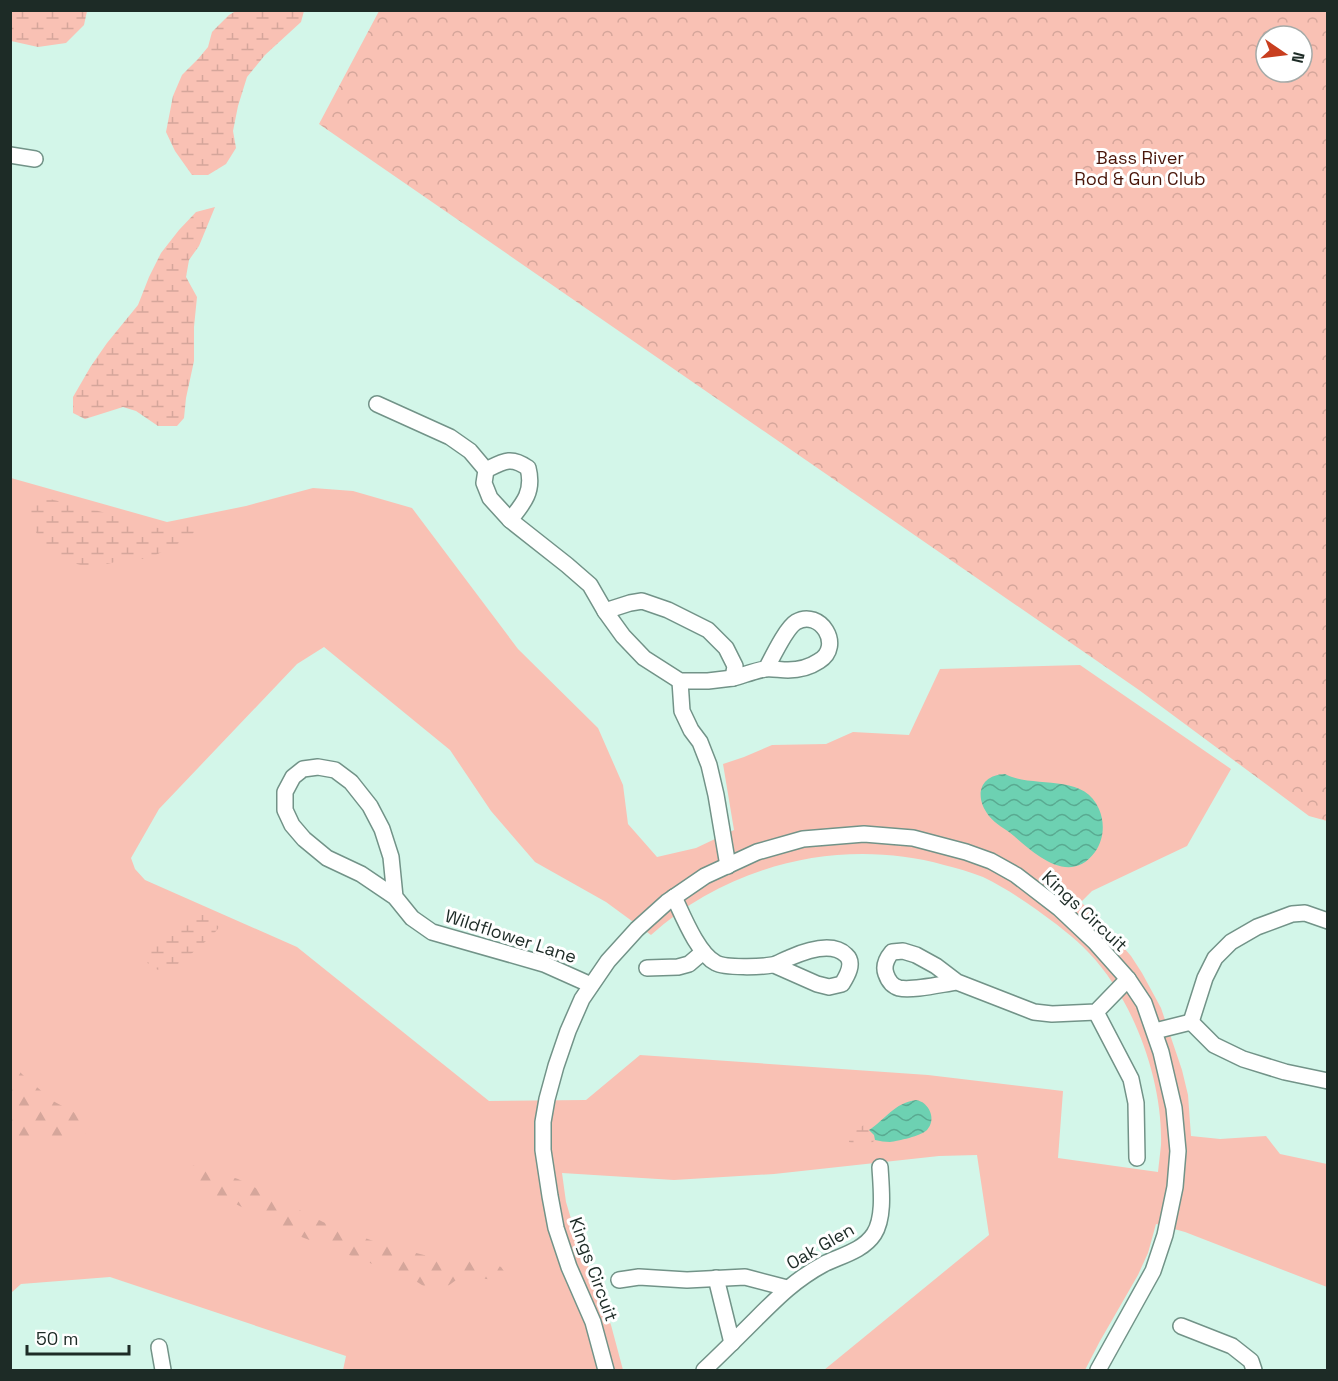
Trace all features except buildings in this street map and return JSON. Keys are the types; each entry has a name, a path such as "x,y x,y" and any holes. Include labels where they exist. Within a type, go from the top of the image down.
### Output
{"street":[{"path":"10,155 35,159"},
{"path":"377,404 450,437 470,451 486,470 484,483 490,498 510,520 590,585 623,636 645,658 680,681 734,678 766,669"},
{"path":"486,470 503,461 518,461 528,468 531,480 529,490 523,504 510,520"},
{"path":"605,611 642,601 668,610 708,630 726,648 735,666 734,678"},
{"path":"680,681 682,711 700,742 709,765 728,866"},
{"name":"Wildflower Lane","path":"395,897 391,856 382,829 370,806 351,782 335,770 318,767 303,768 293,777 285,792 285,810 292,825 327,858 361,874 395,897 412,918 432,932 544,964 591,985"},
{"name":"Kings Circuit","path":"606,1371 593,1322 569,1267 556,1228 543,1150 543,1122 547,1099 568,1030 582,999 608,961 637,929 674,897 705,876 757,852 803,839 864,834 913,838 966,852 991,861 1016,875 1059,908 1095,942 1128,979 1144,1003 1155,1030 1174,1108 1178,1150 1175,1187 1165,1235 1154,1270 1098,1371"},
{"path":"674,897 698,946 717,964 742,967 774,965"},
{"path":"1191,1022 1205,978 1215,958 1231,942 1257,927 1292,914 1305,913 1328,921"},
{"path":"647,968 678,967 689,964 703,952"},
{"path":"957,982 1035,1012 1052,1014 1096,1012 1128,979"},
{"path":"1096,1012 1131,1078 1136,1103 1137,1158"},
{"path":"1155,1030 1191,1022"},
{"path":"1191,1022 1215,1046 1243,1059 1284,1072 1328,1081"},
{"name":"Oak Glen","path":"704,1371 787,1288 824,1264 868,1242 879,1220 880,1167"},
{"name":"Oak Glen","path":"620,1280 639,1277 687,1280 745,1277 787,1288"},
{"path":"716,1278 732,1343"},
{"path":"1181,1326 1232,1346 1251,1361 1254,1371"},
{"path":"159,1347 164,1371"}],"green space":[{"path":"11,10 87,11 84,25 66,43 38,47 11,41"},
{"path":"236,11 304,11 301,22 265,55 247,77 233,131 236,148 226,164 208,175 192,175 175,151 166,132 173,96 182,75 208,47 212,32"},
{"name":"Bass River Rod & Gun Club","path":"379,11 1327,11 1327,821 1309,816 1139,690 319,124"},
{"path":"215,207 199,246 189,260 186,277 197,297 194,361 184,418 177,426 158,426 136,411 123,407 85,419 73,413 73,397 107,343 138,305 161,253 196,212"},
{"path":"11,478 167,522 246,506 313,488 353,491 412,508 518,649 598,728 623,785 628,824 657,857 696,848 734,830 723,764 772,745 826,744 853,732 909,735 940,669 1080,665 1231,769 1187,846 1092,891 1081,902 1131,956 1161,1008 1188,1095 1191,1136 1220,1139 1266,1136 1280,1154 1327,1164 1327,1287 1185,1232 1156,1224 1148,1253 1138,1275 1085,1370 824,1370 989,1235 977,1155 939,1156 774,1174 674,1180 562,1173 566,1202 575,1232 611,1325 623,1370 343,1370 346,1356 110,1277 21,1284 11,1293","holes":["324,647 450,750 491,811 535,862 606,902 651,935 682,910 715,890 751,874 788,863 827,856 866,854 905,857 964,870 1004,888 1077,941 1105,972 1120,994 1143,1043 1157,1095 1161,1145 1158,1172 1058,1158 1063,1091 928,1075 640,1055 586,1100 489,1101 297,947 145,880 135,869 131,858 159,809 297,664"]},
{"path":"35,497 118,516 133,523 151,527 166,529 196,524 198,529 187,539 150,558 84,566 63,560 47,551 36,532 29,506 30,498"},
{"path":"199,910 207,914 219,927 216,931 194,952 165,971 148,964 151,951"},
{"path":"10,1062 53,1101 88,1120 90,1125 85,1134 39,1139 11,1146"},
{"path":"869,1123 879,1124 869,1131 874,1135 875,1140 862,1145 849,1142 855,1132"},
{"path":"195,1165 238,1179 323,1222 381,1244 424,1255 490,1262 501,1267 506,1274 496,1279 464,1277 442,1289 431,1289 412,1279 291,1233 232,1202 179,1178 180,1171"}],"water":[{"path":"1005,774 1029,781 1070,786 1092,797 1101,814 1103,825 1102,836 1095,852 1085,862 1075,867 1053,864 994,822 984,809 982,788 989,778"},
{"path":"916,1100 925,1104 930,1112 931,1121 927,1130 898,1141 875,1140 869,1130 902,1104"}]}
